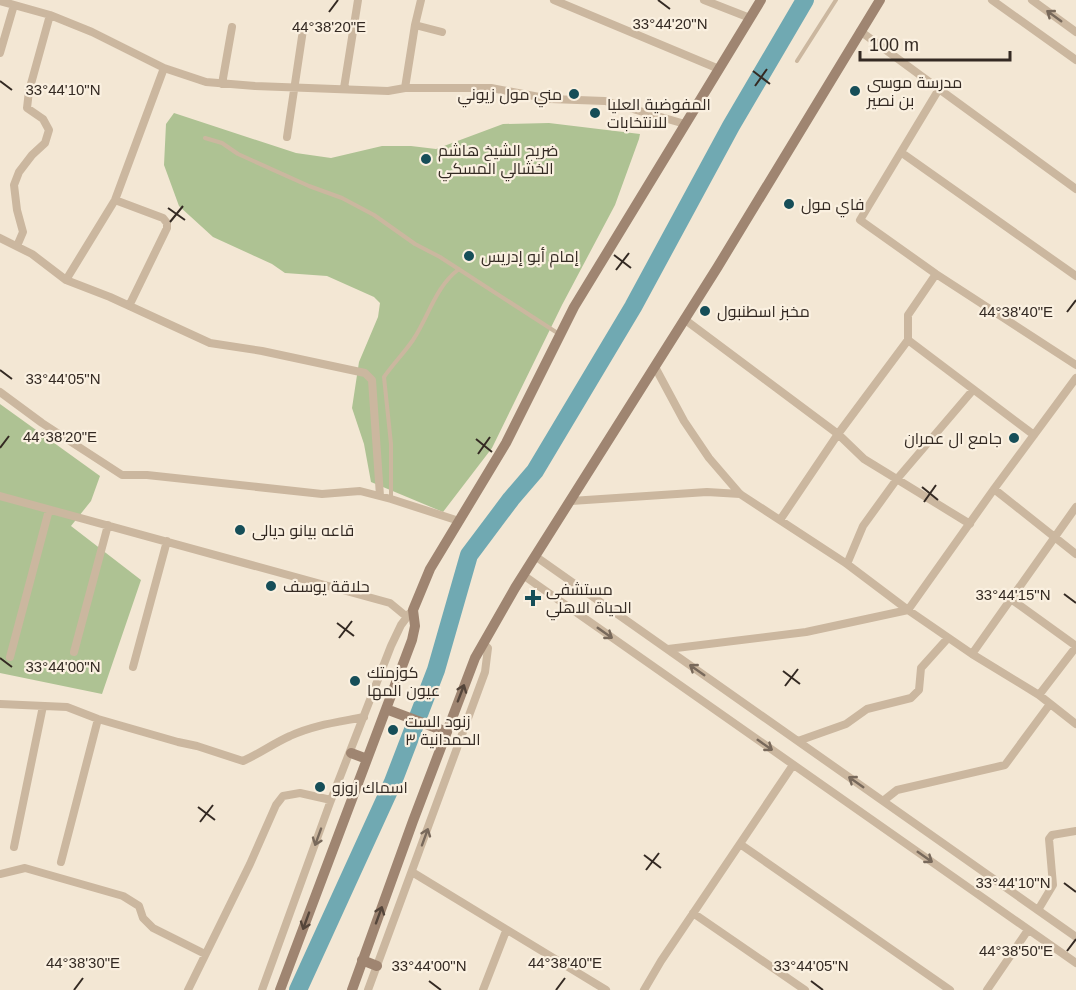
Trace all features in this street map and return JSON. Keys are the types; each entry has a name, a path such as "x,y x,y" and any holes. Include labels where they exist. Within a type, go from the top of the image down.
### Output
{"street":[{"path":"344,88 358,0"},
{"path":"405,88 421,0"},
{"path":"554,0 565,2 719,69"},
{"path":"704,0 750,18"},
{"path":"262,990 391,646 410,613 430,569 506,443 574,307 761,0"},
{"path":"352,990 447,732 483,643 880,0"},
{"path":"992,0 1076,60"},
{"path":"1032,0 1076,32"},
{"path":"0,1 50,15 92,32 164,68 206,82 388,91 405,88 491,88 550,99 605,101 685,124"},
{"path":"0,53 14,5"},
{"path":"17,246 23,232 14,186 19,172 45,143 49,130 43,119 27,108 29,91 50,15"},
{"path":"416,25 442,32"},
{"path":"222,84 232,27"},
{"path":"288,137 303,30"},
{"path":"860,31 1076,189"},
{"path":"66,280 115,200 164,68"},
{"path":"939,89 860,220 1076,365"},
{"path":"902,153 1076,276"},
{"path":"115,200 163,218 167,223 167,228 129,306"},
{"path":"0,238 32,254 66,280 210,343 262,351 365,373 372,380 380,496"},
{"path":"780,520 838,434 908,340 908,315 936,273"},
{"path":"684,320 838,434 864,459 970,524"},
{"path":"908,340 1034,435"},
{"path":"655,367 684,421 709,458 740,494 847,564 948,638 1039,695 1076,724"},
{"path":"668,650 806,632 908,610 1076,378"},
{"path":"847,564 863,526 897,479 972,390"},
{"path":"0,392 42,423 87,450 122,475 147,475 322,494 360,491 459,521"},
{"path":"994,489 1076,555"},
{"path":"570,501 707,492 740,494"},
{"path":"0,496 390,603 410,613 415,626 412,640 280,990"},
{"path":"972,654 1076,507"},
{"path":"10,657 49,510"},
{"path":"74,652 108,525"},
{"path":"133,667 167,541"},
{"path":"535,556 1076,937"},
{"path":"523,575 1076,963"},
{"path":"1011,599 1076,647 1039,695"},
{"path":"798,741 846,724 867,709 911,698 919,690 921,668 948,638"},
{"path":"368,990 485,672 488,648 483,643"},
{"path":"0,704 67,706 98,719 243,761 289,736 312,728 364,717"},
{"path":"883,801 897,790 1005,765 1050,704"},
{"path":"14,847 43,706"},
{"path":"386,708 447,732"},
{"path":"61,862 98,719"},
{"path":"351,753 367,759"},
{"path":"644,990 661,961 793,765"},
{"path":"188,990 250,864 276,805 283,796 300,793 332,800"},
{"path":"1038,910 1053,885 1049,839 1052,835 1076,831"},
{"path":"740,844 950,990"},
{"path":"0,874 25,868 123,896 139,906 144,918 153,928 205,954"},
{"path":"412,872 606,990"},
{"path":"693,913 805,990"},
{"path":"987,990 1028,930"},
{"path":"483,990 506,931"},
{"path":"362,960 377,966"}],"lane":[{"path":"797,61 836,0"},
{"path":"205,138 222,143 238,154 309,186 342,198 374,215 415,244 459,269 560,335"},
{"path":"392,499 391,444 384,378 413,339 448,277 459,269"}],"green space":[{"path":"174,113 296,153 331,158 382,146 436,149 503,124 549,123 640,134 615,205 562,305 492,448 443,512 371,482 364,444 352,408 359,362 378,317 380,303 374,297 327,276 285,273 272,264 213,237 179,206 164,165 166,124"},
{"path":"0,404 100,476 91,501 71,526 141,580 102,694 0,673"}],"waterway":[{"path":"298,990 393,782 436,670 469,555 535,471 633,307 731,126 805,0"}],"place":[{"name":"مدرسة موسى بن نصير","path":"855,91"},
{"name":"مني مول زيوني","path":"574,94"},
{"name":"المفوضية العليا للانتخابات","path":"595,113"},
{"name":"ضريح الشيخ هاشم الخشالي المسكي","path":"426,159"},
{"name":"فاي مول","path":"789,204"},
{"name":"إمام أبو إدريس","path":"469,256"},
{"name":"مخبز اسطنبول","path":"705,311"},
{"name":"جامع ال عمران","path":"1014,438"},
{"name":"قاعه بيانو ديالى","path":"240,530"},
{"name":"حلاقة يوسف","path":"271,586"},
{"name":"مستشفى الحياة الاهلي","path":"533,598"},
{"name":"كوزمتك عيون المها","path":"355,681"},
{"name":"زنود الست الحمدانية ٣","path":"393,730"},
{"name":"اسماك زوزو","path":"320,787"}]}
